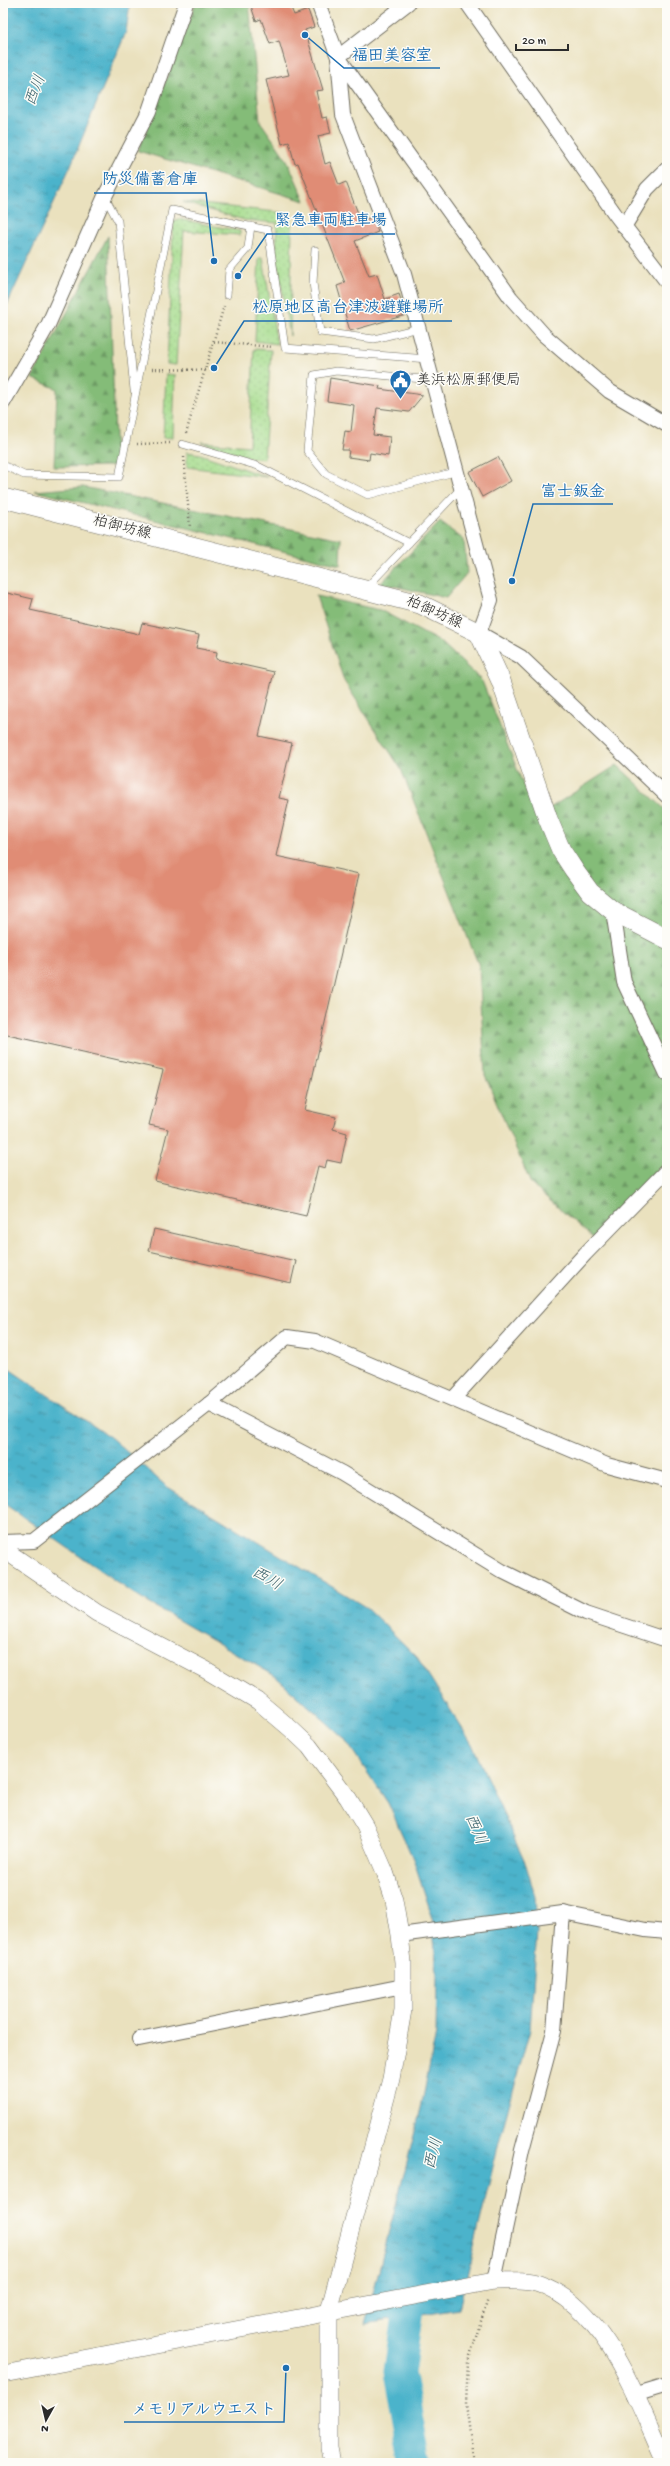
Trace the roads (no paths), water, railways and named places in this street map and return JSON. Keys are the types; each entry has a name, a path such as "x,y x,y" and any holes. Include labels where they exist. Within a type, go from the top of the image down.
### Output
{"main road":[{"name":"柏御坊線","path":"3,498 366,589 420,604 478,633 501,681 548,819 561,850 590,892 613,911 667,939"}],"street":[{"path":"3,403 48,325 105,196 149,111 186,3"},
{"path":"318,3 338,57 511,298 544,335 609,391 667,425"},
{"path":"338,57 408,3"},
{"path":"467,3 624,227 667,282"},
{"path":"338,57 343,115 404,274 434,380 491,600 478,633 520,657 667,796"},
{"path":"624,227 647,189 667,169"},
{"path":"613,911 624,982 667,1074"},
{"path":"453,1399 585,1254 667,1170"},
{"path":"3,1542 34,1541 210,1404 287,1338 315,1342 607,1464 667,1481"},
{"path":"210,1404 342,1473 502,1571 586,1613 667,1640"},
{"path":"3,1549 97,1613 206,1670 258,1701 304,1742 334,1777 366,1826 394,1900 400,1936 403,1986 399,2043 391,2079 329,2311 330,2448 332,2463"},
{"path":"400,1936 558,1914 645,1930 667,1932"},
{"path":"494,2281 522,2150 554,2031 558,1914"},
{"path":"140,2039 403,1986"},
{"path":"3,2374 353,2306 494,2281 538,2284 561,2294 580,2308 592,2321 613,2355 634,2395 666,2463"},
{"path":"634,2395 667,2385"}],"lane":[{"path":"105,196 118,221 135,398"},
{"path":"3,465 24,475 119,477 172,210 268,230 285,348 428,359"},
{"path":"227,296 229,270 248,248 251,226"},
{"path":"315,250 313,283 320,332 374,339 419,328"},
{"path":"434,380 336,371 314,375 307,451 326,474 368,495 458,471"},
{"path":"183,448 258,466 409,543"},
{"path":"366,589 462,487"}],"water":[{"path":"6,3 130,3 126,32 71,165 3,314 3,19"},
{"path":"3,1365 110,1437 166,1486 367,1608 417,1657 472,1744 526,1865 535,1896 537,1932 530,2029 499,2142 459,2309 365,2324 421,2108 436,2033 437,1974 432,1916 414,1861 388,1803 344,1738 275,1676 140,1598 3,1503"}],"waterway":[{"name":"西川","path":"413,2274 399,2372 416,2463"}],"place":[{"name":"福田美容室","path":"305,35"},
{"name":"防災備蓄倉庫","path":"214,261"},
{"name":"緊急車両駐車場","path":"238,276"},
{"name":"松原地区高台津波避難場所","path":"214,368"},
{"name":"美浜松原郵便局","path":"400,400"},
{"name":"富士鈑金","path":"512,581"},
{"name":"メモリアルウエスト","path":"286,2368"}]}
